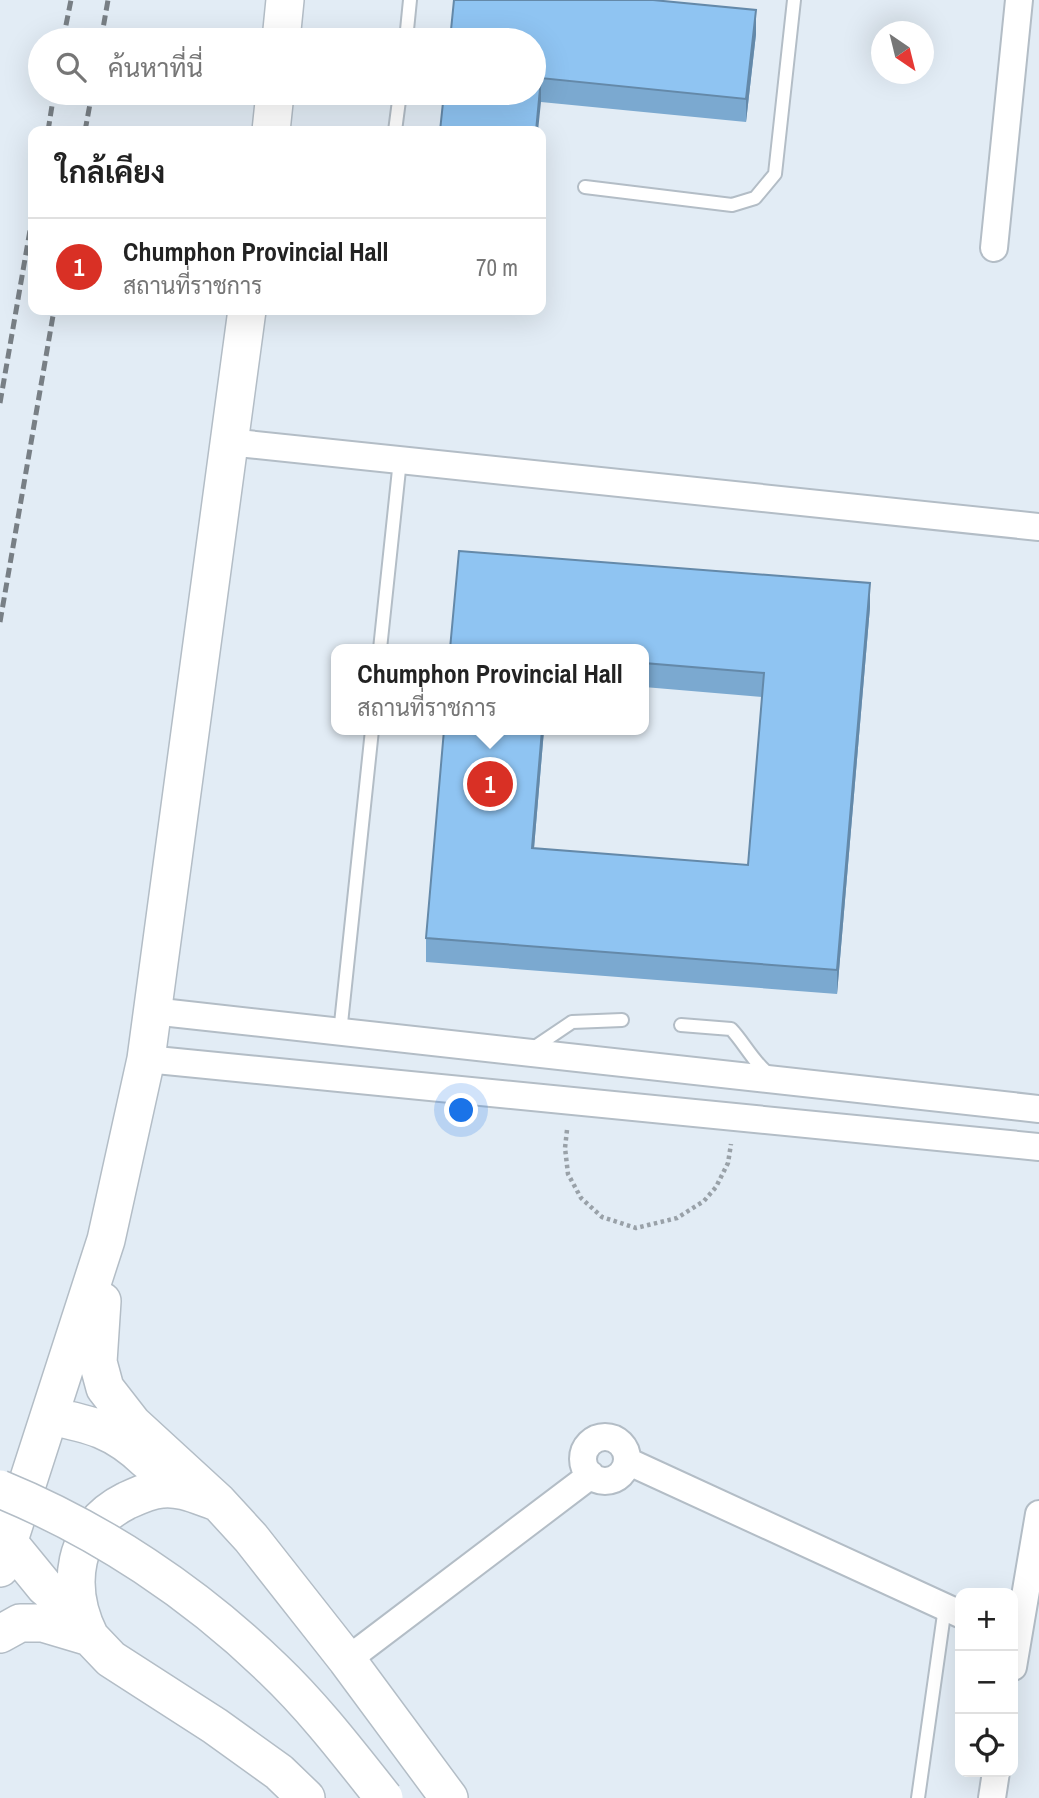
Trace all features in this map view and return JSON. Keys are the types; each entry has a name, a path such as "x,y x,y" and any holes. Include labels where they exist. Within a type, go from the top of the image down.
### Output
{"main road":[{"path":"282,28 285,0"},
{"path":"272,126 274,105"},
{"path":"246,315 146,1059 106,1240 4,1555 45,1587 85,1626 111,1659 215,1726 279,1772 306,1798"},
{"path":"106,1240 98,1362 105,1388 133,1424 218,1502 251,1538 347,1660 449,1798"},
{"path":"50,1416 89,1424 110,1433 134,1448 176,1489"},
{"path":"0,1489 51,1510 140,1563 209,1612 274,1670 332,1734 384,1798"},
{"path":"85,1626 75,1576 80,1552 92,1530 114,1507 143,1493 160,1489 176,1489 218,1502"},
{"path":"0,1634 20,1623 85,1626"}],"street":[{"path":"994,248 1018,0"},
{"path":"228,442 1039,527"},
{"path":"152,1012 1039,1109"},
{"path":"146,1059 1039,1147"},
{"path":"777,1122 781,1081"},
{"path":"602,1437 616,1439 626,1451 627,1461 623,1471 618,1477 601,1480 591,1475 585,1467 584,1453 587,1446 602,1437"},
{"path":"627,1461 953,1611"},
{"path":"347,1660 591,1475"},
{"path":"1023,1640 1039,1514"},
{"path":"992,1798 995,1777"}],"lane":[{"path":"407,28 410,0"},
{"path":"584,187 732,205 755,198 775,174 794,0"},
{"path":"396,126 398,105"},
{"path":"381,644 400,460"},
{"path":"340,1032 371,735"},
{"path":"525,1053 572,1022 622,1020"},
{"path":"681,1025 731,1029 744,1042 764,1071 781,1081"},
{"path":"918,1798 953,1611"}],"path":[{"path":"571,1101 565,1148 568,1174 581,1198 601,1217 636,1228 677,1219 704,1201 716,1187 728,1163 735,1117"}],"building":[{"path":"454,0 653,0 756,10 746,99 546,79 546,28 451,28"},
{"path":"443,105 538,105 536,126 441,126"},
{"path":"459,551 870,583 837,970 426,938 444,735 542,735 532,848 748,865 764,673 649,663 649,644 450,644"}],"railway":[{"path":"65,28 71,0"},
{"path":"103,28 108,0"},
{"path":"49,126 52,105"},
{"path":"86,126 90,105"},
{"path":"0,403 28,242"},
{"path":"0,622 53,315"}],"place":[{"name":"Chumphon Provincial Hall","path":"490,784"}]}
